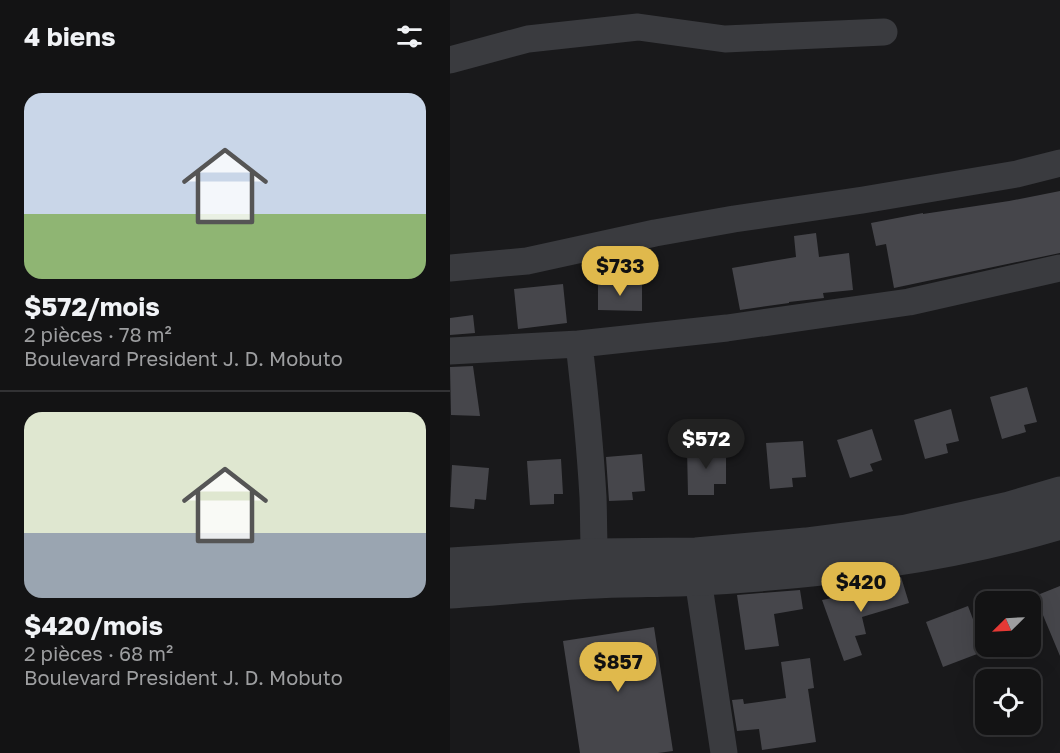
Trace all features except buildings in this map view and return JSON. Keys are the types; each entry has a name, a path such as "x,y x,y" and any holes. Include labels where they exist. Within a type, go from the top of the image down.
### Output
{"street":[{"path":"450,60 528,39 638,27 725,39 884,32"},
{"path":"450,268 527,261 700,225 1006,176 1060,163"},
{"path":"450,351 579,344 727,328 909,302 1060,268"},
{"path":"579,344 589,429 595,569"},
{"path":"697,567 806,544 906,531 1009,508 1060,493"},
{"path":"450,564 595,569 697,567 810,572 914,557 1016,537 1060,523"},
{"path":"697,567 724,753"},
{"path":"450,592 595,569"}]}
